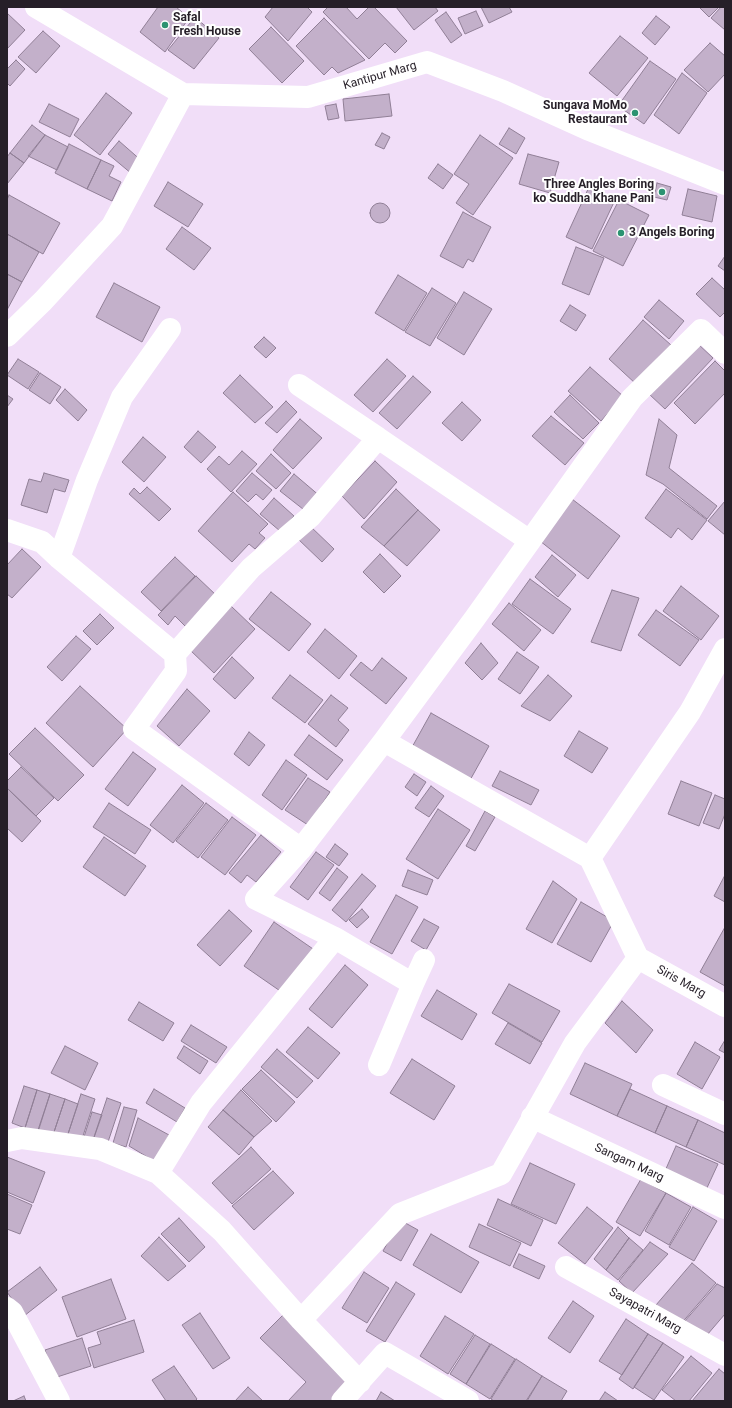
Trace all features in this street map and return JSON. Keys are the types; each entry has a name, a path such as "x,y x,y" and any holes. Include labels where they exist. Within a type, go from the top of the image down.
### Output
{"street":[{"name":"Kantipur Marg","path":"36,7 183,94 308,97 427,62 503,91 587,129 725,184"},
{"path":"7,336 43,301 112,226 183,94"},
{"path":"58,558 87,480 122,397 170,329"},
{"path":"413,984 335,938 256,899 301,849 384,740 530,541 632,398 701,330 725,353"},
{"path":"299,386 530,541"},
{"path":"301,849 134,729 176,671 175,654 251,568 310,517 378,438"},
{"path":"11,536 42,542 58,558 175,654"},
{"path":"590,858 690,712 725,649"},
{"path":"301,1320 400,1214 501,1174 575,1043 638,958 590,858 384,740"},
{"path":"158,1173 200,1103 335,938"},
{"name":"Siris Marg","path":"638,958 725,1006"},
{"path":"379,1065 424,960"},
{"path":"663,1085 725,1114"},
{"name":"Sangam Marg","path":"532,1117 725,1208"},
{"path":"7,1141 22,1138 100,1149 158,1173 222,1231 301,1320 360,1382"},
{"name":"Sayapatri Marg","path":"566,1267 725,1355"},
{"path":"7,1308 12,1312 59,1401"},
{"path":"342,1401 385,1353 468,1401"}],"building":[{"name":"Safal Fresh House","path":"158,7 176,7 189,18 165,52 140,32"},
{"path":"273,7 307,7 312,12 288,41 265,17"},
{"path":"328,7 346,7 357,19 369,7 374,7 407,41 395,53 385,43 369,59 323,12"},
{"path":"396,7 435,7 438,11 414,30"},
{"path":"481,7 509,7 512,12 489,23"},
{"path":"699,7 719,7 709,17"},
{"path":"721,7 725,7 725,30 711,18"},
{"path":"476,11 483,26 465,34 458,18"},
{"path":"446,12 462,35 451,43 435,20"},
{"path":"7,13 25,30 7,49"},
{"path":"656,16 670,27 655,45 642,33"},
{"path":"195,17 219,38 194,69 168,50"},
{"path":"324,18 365,60 338,73 332,67 324,75 296,46"},
{"path":"271,27 304,61 282,83 249,49"},
{"path":"43,31 60,46 36,73 18,57"},
{"path":"620,36 648,58 617,96 589,73"},
{"path":"710,43 725,56 725,74 708,92 684,70"},
{"path":"16,60 25,69 10,86 7,83 7,69"},
{"path":"650,61 676,79 644,124 618,106"},
{"path":"682,73 707,93 679,134 654,115"},
{"path":"106,93 132,113 100,155 74,135"},
{"path":"389,94 392,116 345,121 343,99"},
{"path":"49,104 79,119 70,137 39,122"},
{"path":"336,104 339,118 328,120 325,106"},
{"path":"32,125 45,135 24,163 10,153"},
{"path":"509,128 525,138 516,154 499,144"},
{"path":"382,133 390,137 384,149 375,145"},
{"path":"45,135 68,147 57,170 28,156"},
{"path":"480,135 513,158 473,215 456,203 469,184 454,174"},
{"path":"119,141 143,162 132,174 108,154"},
{"path":"69,144 101,160 87,189 55,173"},
{"path":"10,153 24,163 7,184 7,157"},
{"path":"528,154 559,162 550,193 519,184"},
{"path":"101,160 114,166 109,176 121,182 112,201 87,189"},
{"path":"438,164 453,175 443,189 428,178"},
{"path":"168,182 203,204 188,227 154,206"},
{"name":"Three Angles Boring ko Suddha Khane Pani","path":"657,183 671,187 667,200 654,197"},
{"path":"589,187 615,200 592,249 566,237"},
{"path":"688,189 717,196 712,222 682,215"},
{"path":"9,195 60,223 43,254 7,234 7,200"},
{"name":"3 Angels Boring","path":"619,200 649,215 623,266 593,251"},
{"path":"380,203 387,206 390,213 387,220 380,223 373,220 370,213 373,206"},
{"path":"463,212 491,227 473,262 468,259 463,268 440,256"},
{"path":"182,227 211,248 194,270 166,249"},
{"path":"7,234 39,252 22,282 7,274"},
{"path":"576,247 604,258 589,295 562,284"},
{"path":"725,256 725,271 718,266"},
{"path":"7,274 22,282 7,310"},
{"path":"398,275 427,293 404,331 375,313"},
{"path":"712,278 725,290 725,312 720,317 696,294"},
{"path":"114,283 160,307 142,342 96,317"},
{"path":"432,288 456,303 430,346 405,332"},
{"path":"464,292 492,309 464,355 437,338"},
{"path":"659,300 684,321 669,339 644,317"},
{"path":"570,305 586,315 576,331 560,321"},
{"path":"643,320 671,345 636,384 609,359"},
{"path":"264,337 276,348 266,358 254,347"},
{"path":"697,343 713,358 665,409 649,394"},
{"path":"18,359 39,372 28,389 7,375"},
{"path":"387,359 406,376 373,412 354,395"},
{"path":"715,361 725,371 725,393 695,424 674,403"},
{"path":"590,367 623,396 601,421 568,391"},
{"path":"40,373 61,387 50,404 29,390"},
{"path":"240,375 273,407 255,423 223,393"},
{"path":"413,376 431,392 397,429 379,413"},
{"path":"65,389 87,410 78,421 56,400"},
{"path":"7,395 13,399 7,407"},
{"path":"570,395 599,423 583,439 554,412"},
{"path":"286,401 297,412 277,433 265,423"},
{"path":"462,402 481,420 462,441 442,423"},
{"path":"551,416 584,443 565,465 532,436"},
{"path":"300,419 322,438 293,469 273,450"},
{"path":"659,419 677,435 669,468 717,506 707,519 663,484 646,475"},
{"path":"198,431 216,447 201,463 184,447"},
{"path":"143,437 166,457 144,482 122,462"},
{"path":"242,451 257,464 231,492 207,469 219,456 229,465"},
{"path":"271,454 291,473 276,489 256,471"},
{"path":"375,461 397,482 364,519 342,496"},
{"path":"44,473 69,480 65,492 54,489 47,513 21,505 29,479 41,482"},
{"path":"252,473 272,490 263,500 256,494 248,502 236,491"},
{"path":"294,474 321,497 308,513 280,491"},
{"path":"147,487 171,509 159,521 129,494 134,488 140,494"},
{"path":"396,489 418,510 384,546 361,527"},
{"path":"666,489 707,520 692,540 678,528 671,538 645,518"},
{"path":"233,492 268,524 259,533 265,538 255,549 249,544 232,562 198,531"},
{"path":"274,498 294,516 280,531 260,514"},
{"path":"572,499 620,536 588,579 540,541"},
{"path":"725,501 725,535 708,521"},
{"path":"418,510 440,530 407,566 384,546"},
{"path":"309,525 334,549 322,562 297,538"},
{"path":"22,549 41,567 12,598 7,594 7,565"},
{"path":"380,554 401,576 384,593 363,572"},
{"path":"552,555 576,575 558,597 535,577"},
{"path":"175,557 195,576 161,611 141,592"},
{"path":"196,576 217,596 186,627 175,616 168,625 158,615"},
{"path":"530,579 571,609 553,634 512,604"},
{"path":"681,586 719,616 701,640 663,611"},
{"path":"612,590 639,598 621,651 591,642"},
{"path":"271,592 311,624 289,651 249,619"},
{"path":"509,603 541,630 524,651 492,624"},
{"path":"231,606 255,629 214,673 190,650"},
{"path":"656,610 699,640 680,666 638,635"},
{"path":"100,614 114,628 97,645 83,631"},
{"path":"325,629 357,656 339,679 307,652"},
{"path":"76,636 91,649 62,681 47,667"},
{"path":"481,643 498,663 482,680 465,663"},
{"path":"517,652 539,667 520,694 498,679"},
{"path":"232,657 254,678 235,699 213,679"},
{"path":"382,658 407,678 386,704 350,675 361,662 372,671"},
{"path":"290,675 323,700 305,723 272,698"},
{"path":"548,675 572,696 550,721 521,706"},
{"path":"80,686 127,729 93,767 46,723"},
{"path":"187,689 210,711 179,746 157,726"},
{"path":"331,695 348,708 338,720 349,730 336,747 308,724"},
{"path":"431,713 489,746 469,782 411,749"},
{"path":"35,728 84,775 58,801 9,754"},
{"path":"579,731 608,748 592,773 564,756"},
{"path":"249,732 265,745 249,766 234,754"},
{"path":"309,735 343,760 327,780 294,755"},
{"path":"133,752 156,769 128,806 105,789"},
{"path":"286,760 307,775 282,810 262,795"},
{"path":"21,767 54,798 36,816 7,788 7,781"},
{"path":"500,771 539,790 531,805 492,786"},
{"path":"414,774 426,782 417,796 405,787"},
{"path":"308,778 330,792 308,825 285,810"},
{"path":"681,781 712,793 699,826 668,814"},
{"path":"182,785 204,803 173,843 150,825"},
{"path":"431,786 444,796 429,817 415,808"},
{"path":"7,788 41,821 22,842 7,828"},
{"path":"715,795 725,799 725,814 719,829 703,823"},
{"path":"109,803 151,830 135,854 93,827"},
{"path":"206,803 228,820 198,858 176,841"},
{"path":"438,809 470,830 438,879 406,859"},
{"path":"485,811 495,817 475,851 466,846"},
{"path":"232,817 256,835 225,875 201,857"},
{"path":"261,835 281,852 256,882 247,875 241,883 229,873"},
{"path":"104,837 146,866 125,896 83,867"},
{"path":"335,844 348,854 339,866 326,857"},
{"path":"316,852 334,865 308,900 290,887"},
{"path":"337,868 348,877 330,901 319,893"},
{"path":"408,870 433,880 427,895 402,886"},
{"path":"362,874 376,886 346,922 332,910"},
{"path":"725,875 725,902 714,896"},
{"path":"553,881 577,899 552,943 526,929"},
{"path":"396,895 418,907 392,954 370,942"},
{"path":"581,902 614,921 591,962 557,944"},
{"path":"362,909 369,917 357,928 349,920"},
{"path":"229,910 252,931 220,966 197,945"},
{"path":"424,919 439,927 426,950 411,941"},
{"path":"274,922 316,951 286,995 244,966"},
{"path":"725,927 725,986 700,972"},
{"path":"345,965 368,985 332,1028 309,1009"},
{"path":"509,984 560,1011 542,1042 492,1013"},
{"path":"437,990 477,1014 462,1040 421,1016"},
{"path":"622,1001 653,1030 636,1053 605,1023"},
{"path":"139,1002 174,1023 163,1041 128,1020"},
{"path":"508,1023 542,1043 530,1064 495,1044"},
{"path":"191,1025 227,1047 216,1063 181,1041"},
{"path":"308,1027 340,1053 318,1079 286,1052"},
{"path":"725,1040 725,1053 719,1050"},
{"path":"695,1042 720,1057 702,1089 677,1074"},
{"path":"65,1046 98,1063 85,1090 51,1073"},
{"path":"184,1046 208,1061 200,1074 177,1058"},
{"path":"277,1049 313,1081 297,1098 261,1067"},
{"path":"412,1059 455,1086 434,1120 390,1093"},
{"path":"585,1063 632,1084 617,1116 570,1094"},
{"path":"261,1070 295,1102 276,1122 242,1089"},
{"path":"24,1086 37,1090 25,1128 12,1123"},
{"path":"154,1089 185,1108 177,1122 146,1103"},
{"path":"630,1089 667,1106 655,1133 617,1116"},
{"path":"37,1090 50,1094 37,1135 24,1131"},
{"path":"241,1090 272,1121 254,1137 223,1110"},
{"path":"50,1094 65,1099 52,1138 37,1133"},
{"path":"81,1094 95,1099 81,1142 67,1137"},
{"path":"107,1098 121,1103 106,1148 91,1146"},
{"path":"65,1099 78,1104 67,1137 54,1132"},
{"path":"667,1106 698,1120 686,1147 655,1133"},
{"path":"124,1107 137,1110 126,1147 113,1143"},
{"path":"223,1110 254,1137 239,1155 208,1127"},
{"path":"92,1112 102,1115 91,1146 82,1143"},
{"path":"138,1118 169,1135 154,1161 129,1146"},
{"path":"698,1120 725,1133 725,1165 686,1147"},
{"path":"676,1146 718,1164 706,1190 665,1171"},
{"path":"251,1147 271,1169 232,1204 212,1183"},
{"path":"7,1157 45,1172 33,1203 7,1192"},
{"path":"530,1163 575,1184 556,1224 511,1204"},
{"path":"273,1171 294,1193 254,1230 232,1206"},
{"path":"641,1179 666,1193 640,1236 616,1222"},
{"path":"666,1193 691,1207 669,1245 645,1231"},
{"path":"7,1194 32,1205 20,1234 7,1229"},
{"path":"498,1199 543,1220 531,1246 487,1225"},
{"path":"587,1207 613,1228 585,1264 558,1243"},
{"path":"693,1207 717,1221 694,1261 669,1247"},
{"path":"179,1218 205,1247 189,1262 161,1234"},
{"path":"400,1220 418,1230 401,1261 383,1251"},
{"path":"479,1224 521,1243 510,1266 469,1247"},
{"path":"618,1227 629,1238 606,1270 594,1259"},
{"path":"431,1234 479,1262 461,1293 413,1265"},
{"path":"159,1237 186,1266 168,1281 141,1256"},
{"path":"629,1238 643,1250 618,1280 606,1270"},
{"path":"650,1242 668,1254 632,1293 619,1281"},
{"path":"519,1254 545,1266 539,1279 513,1267"},
{"path":"692,1263 716,1283 680,1325 656,1305"},
{"path":"40,1267 57,1290 24,1316 7,1292"},
{"path":"364,1272 389,1288 367,1323 342,1308"},
{"path":"111,1279 126,1319 77,1337 62,1297"},
{"path":"396,1282 415,1294 385,1342 366,1331"},
{"path":"717,1284 725,1288 725,1314 707,1335 684,1322"},
{"path":"573,1301 594,1316 570,1353 548,1338"},
{"path":"200,1313 230,1358 213,1369 182,1325"},
{"path":"284,1314 351,1380 330,1401 288,1401 306,1382 260,1338"},
{"path":"445,1316 474,1334 448,1374 420,1356"},
{"path":"626,1319 648,1334 622,1375 599,1361"},
{"path":"134,1320 144,1352 94,1368 88,1348 101,1344 97,1332"},
{"path":"648,1334 663,1343 633,1389 619,1379"},
{"path":"475,1335 490,1344 466,1384 450,1374"},
{"path":"82,1338 91,1366 54,1378 45,1350"},
{"path":"663,1343 684,1357 654,1400 634,1387"},
{"path":"491,1344 515,1359 490,1399 466,1384"},
{"path":"691,1356 712,1373 689,1401 676,1401 662,1390"},
{"path":"516,1359 542,1376 526,1401 494,1401 491,1399"},
{"path":"174,1366 197,1399 195,1401 166,1401 152,1380"},
{"path":"719,1369 725,1374 725,1401 692,1401"},
{"path":"542,1376 567,1391 561,1401 527,1401"},
{"path":"248,1387 263,1401 235,1401"},
{"path":"381,1392 395,1401 376,1401"},
{"path":"605,1392 618,1401 599,1401"},
{"path":"24,1396 26,1401 13,1401"}],"place":[{"name":"Safal Fresh House","path":"165,25"},
{"name":"Sungava MoMo Restaurant","path":"635,113"},
{"name":"Three Angles Boring ko Suddha Khane Pani","path":"662,192"},
{"name":"3 Angels Boring","path":"621,233"}]}
